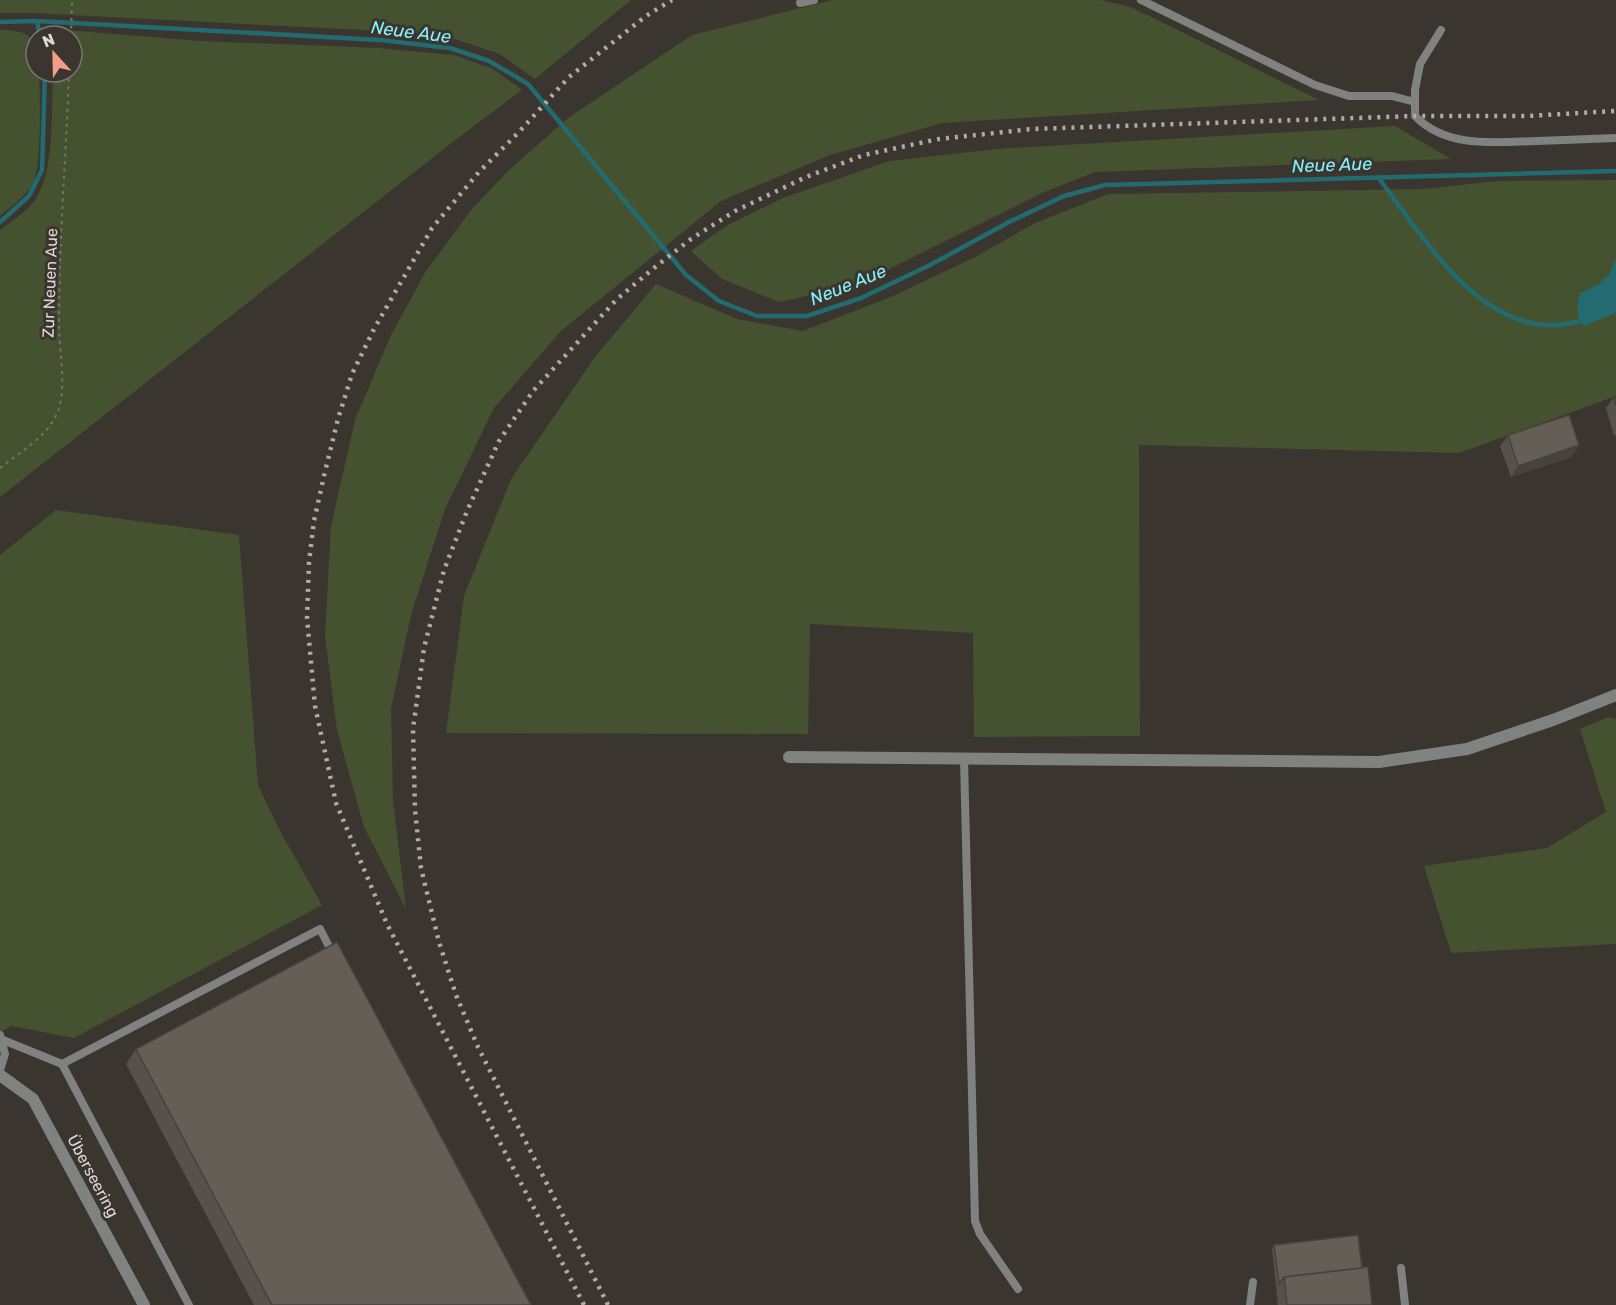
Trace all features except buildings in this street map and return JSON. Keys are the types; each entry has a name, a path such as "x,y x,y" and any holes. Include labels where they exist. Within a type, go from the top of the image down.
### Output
{"street":[{"path":"789,757 1379,762 1467,749 1553,720 1616,695"},
{"name":"Überseering","path":"0,1076 33,1100 144,1305"}],"lane":[{"path":"800,3 814,0"},
{"path":"1141,0 1316,85 1349,96 1392,96 1415,102"},
{"path":"1441,30 1420,64 1414,116 1426,128 1449,137 1478,143 1616,138"},
{"path":"964,759 975,1221 980,1234 1018,1289"},
{"path":"62,1064 320,929 336,960"},
{"path":"1,1037 62,1064 189,1305"},
{"path":"0,1070 5,1054 1,1037"},
{"path":"1401,1269 1405,1305"},
{"path":"1250,1305 1253,1282"}],"path":[{"path":"71,24 72,0"},
{"name":"Zur Neuen Aue","path":"0,468 46,431 60,408 62,392 59,325 69,84"}],"green space":[{"path":"0,0 631,0 535,79 500,54 455,39 383,31 0,13"},
{"path":"833,0 1101,0 1131,7 1319,100 942,123 830,155 721,201 561,331 494,408 445,509 411,615 391,709 393,801 406,909 364,827 337,730 325,636 331,526 355,420 390,337 426,271 472,209 507,172 568,118 692,35"},
{"path":"0,30 12,30 24,34 24,84 39,84 39,146 33,183 22,197 0,216"},
{"path":"84,32 201,41 378,48 454,55 493,69 522,90 0,497 0,230 21,215 40,192 49,160 53,84 84,84"},
{"path":"1395,126 1451,159 1095,172 1042,193 857,285 779,302 722,279 691,251 726,226 783,198 889,161 996,149"},
{"path":"1616,180 1616,396 1459,453 1139,445 1140,736 974,737 973,633 810,624 808,734 446,733 464,596 511,479 595,357 656,284 737,319 803,331 893,296 975,257 1035,223 1108,194 1423,189 1498,181"},
{"path":"56,510 239,535 258,785 280,831 322,905 74,1038 12,1026 0,1032 0,555"},
{"path":"1608,717 1616,719 1616,944 1451,953 1424,866 1547,848 1606,812 1580,729"}],"water":[{"path":"1616,258 1616,313 1584,326 1579,319 1578,310 1581,293 1599,284 1610,273"}],"waterway":[{"name":"Neue Aue","path":"0,22 37,21 380,40 450,48 489,61 528,84 686,275 719,301 757,316 807,316 861,298 1064,196 1105,185 1616,171"},
{"path":"0,222 29,196 42,170 45,84"},
{"path":"1378,177 1439,258 1489,305 1518,319 1549,325 1583,320"}],"railway":[{"path":"584,1305 387,924 336,803 315,706 307,618 309,562 314,521 324,476 352,374 374,329 432,228 479,172 569,77 646,16 672,0"},
{"path":"608,1305 478,1047 456,995 439,942 421,868 415,810 413,729 424,648 444,570 467,511 499,441 533,391 617,299 691,239 735,211 806,177 864,155 939,139 1032,129 1415,116 1527,116 1616,111"}]}
